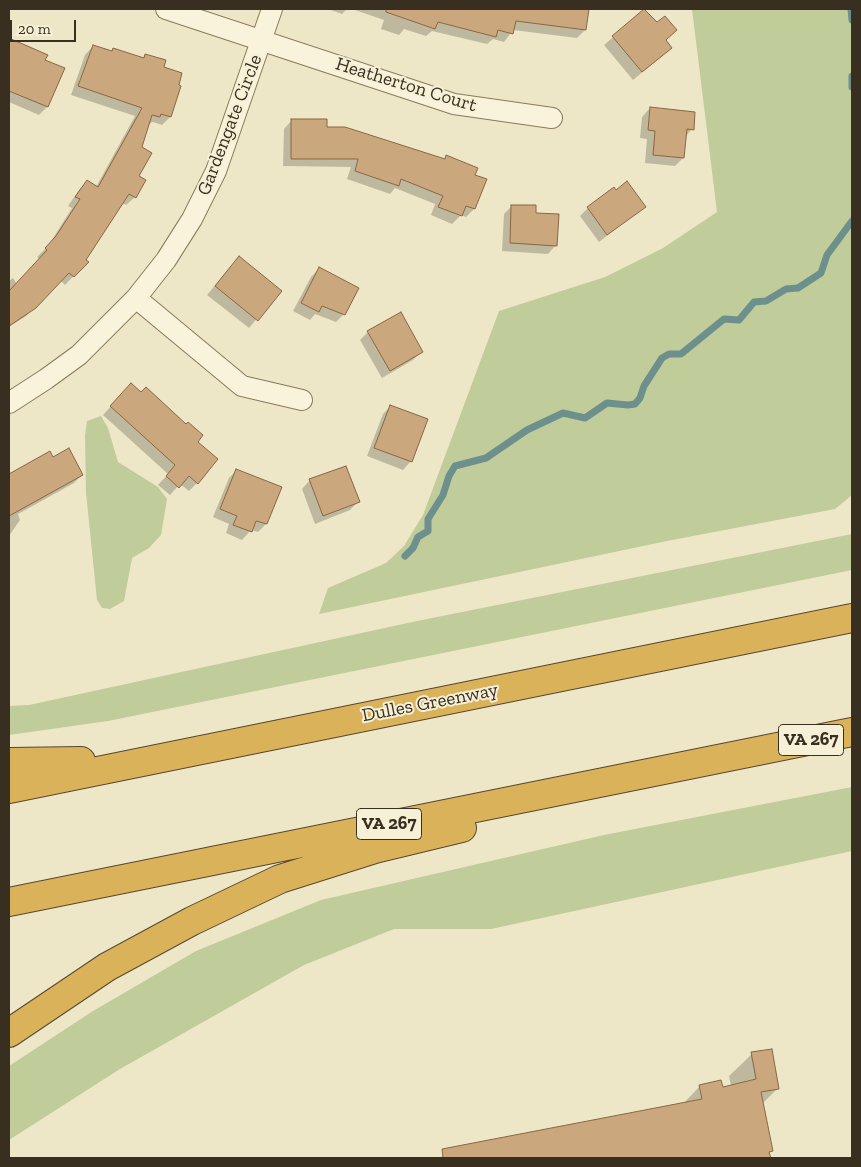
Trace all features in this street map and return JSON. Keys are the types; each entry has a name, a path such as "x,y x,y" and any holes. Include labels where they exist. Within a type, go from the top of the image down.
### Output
{"highway":[{"name":"Dulles Greenway","path":"9,789 852,618"},
{"name":"VA 267","path":"9,902 852,732"},
{"path":"9,1032 107,967 192,921 280,879 375,849 770,748"},
{"path":"9,762 148,761"}],"street":[{"name":"Heatherton Court","path":"166,9 454,104 552,118"},
{"name":"Gardengate Circle","path":"9,403 79,355 136,298 166,260 192,219 216,170 272,9"},
{"path":"136,298 242,386 302,400"}],"green space":[{"path":"692,9 852,9 852,495 835,509 667,541 319,614 328,588 386,563 404,546 423,515 499,311 605,277 663,248 717,212"},
{"path":"101,416 108,428 118,462 158,487 167,499 161,535 149,548 132,558 124,601 110,609 102,608 97,600 86,493 85,435 87,421"},
{"path":"852,534 852,570 108,721 9,735 9,706 29,705 417,621"},
{"path":"852,787 852,851 491,929 394,929 304,965 120,1069 9,1140 9,1066 93,1011 196,951 321,900 604,835"}],"building":[{"path":"386,9 589,9 586,30 516,21 513,34 498,30 496,37 438,22 435,29 386,12"},
{"path":"644,9 657,22 665,16 677,30 666,40 672,48 642,72 612,36"},
{"path":"9,38 48,55 45,60 65,68 48,107 9,91"},
{"path":"93,45 112,51 113,48 144,58 145,54 166,60 164,67 182,73 179,85 181,86 171,117 161,114 160,117 152,115 142,147 152,153 139,176 146,180 136,198 129,194 86,260 89,262 74,277 69,273 36,308 9,326 9,291 47,250 45,248 56,236 80,199 75,197 87,180 98,187 142,108 78,86"},
{"path":"650,107 695,112 694,130 687,129 684,158 653,155 655,131 648,130"},
{"path":"291,119 327,119 327,127 345,127 445,159 446,155 478,168 475,175 487,179 475,209 466,206 462,216 438,207 443,196 401,179 399,186 355,171 358,159 291,159"},
{"path":"627,181 646,207 607,235 587,207 614,187 616,190"},
{"path":"511,205 536,205 536,213 559,214 557,246 510,243"},
{"path":"239,256 282,291 258,321 215,286"},
{"path":"319,267 359,288 345,315 322,306 319,312 301,303"},
{"path":"401,312 423,352 390,371 367,331"},
{"path":"131,383 141,392 146,387 186,424 188,422 203,435 198,442 218,459 198,484 189,476 179,488 166,476 175,465 110,406"},
{"path":"390,405 428,419 412,462 374,448"},
{"path":"69,448 83,475 9,516 9,474 50,451 53,457"},
{"path":"346,466 360,502 323,516 309,479"},
{"path":"236,469 282,487 267,524 256,521 252,532 233,525 237,516 220,509"},
{"path":"772,1049 779,1089 761,1092 773,1151 769,1152 771,1158 443,1158 442,1149 702,1099 699,1085 721,1080 723,1087 756,1079 751,1052"}],"waterway":[{"path":"851,9 852,20"},
{"path":"852,76 852,87"},
{"path":"405,556 413,548 418,537 428,531 428,519 443,495 449,476 455,466 486,458 527,430 563,413 585,418 607,403 635,404 662,358 669,354 681,354 724,319 739,320 754,302 766,301 786,289 798,288 821,273 827,255 852,221"}]}
